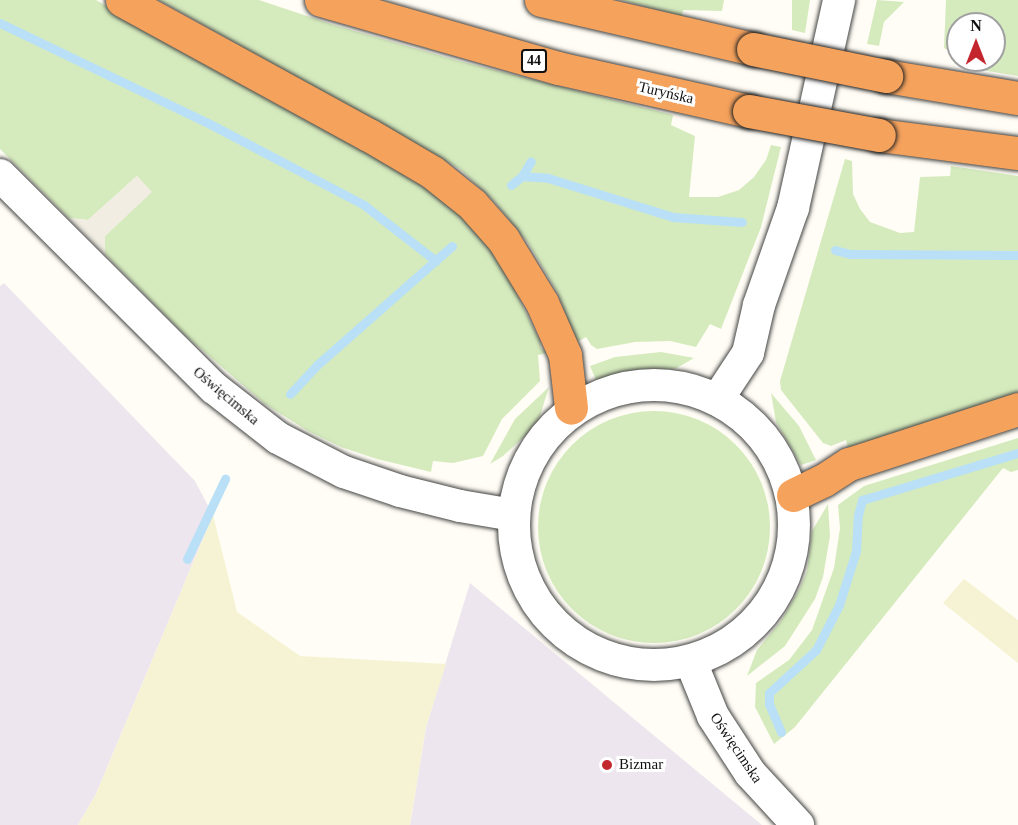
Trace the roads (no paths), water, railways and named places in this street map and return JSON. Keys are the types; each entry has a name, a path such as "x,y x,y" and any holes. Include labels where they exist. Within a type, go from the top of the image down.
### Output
{"highway":[{"path":"122,0 369,135 432,172 472,204 504,239 546,311 564,356 571,408"},
{"name":"Turyńska","path":"321,0 558,68 749,111 879,135 1018,153"},
{"path":"541,0 753,49 886,76 1018,98"},
{"path":"793,495 824,480 849,464 1018,410"}],"street":[{"path":"717,400 748,353 759,305 793,208 839,0"},
{"name":"Oświęcimska","path":"0,175 214,388 278,438 344,472 400,491 460,506 513,515"},
{"path":"637,383 667,384 717,400 732,409 770,445 793,495 794,551 784,577 751,626 729,643 691,662 644,666 614,660 584,647 556,626 536,601 521,573 514,540 513,515 518,487 526,467 554,425 571,408 637,383"},
{"name":"Oświęcimska","path":"691,662 713,716 750,774 798,825"}],"waterway":[{"path":"0,23 210,124 364,205 436,261"},
{"path":"522,176 531,161"},
{"path":"511,185 522,176 548,178 673,217 742,222"},
{"path":"290,394 317,365 452,246"},
{"path":"835,250 850,254 1018,255"},
{"path":"781,732 769,704 769,693 816,650 839,605 856,551 858,515 862,500 1018,453"},
{"path":"187,559 225,479"}],"place":[{"name":"Bizmar","path":"607,765"}]}
